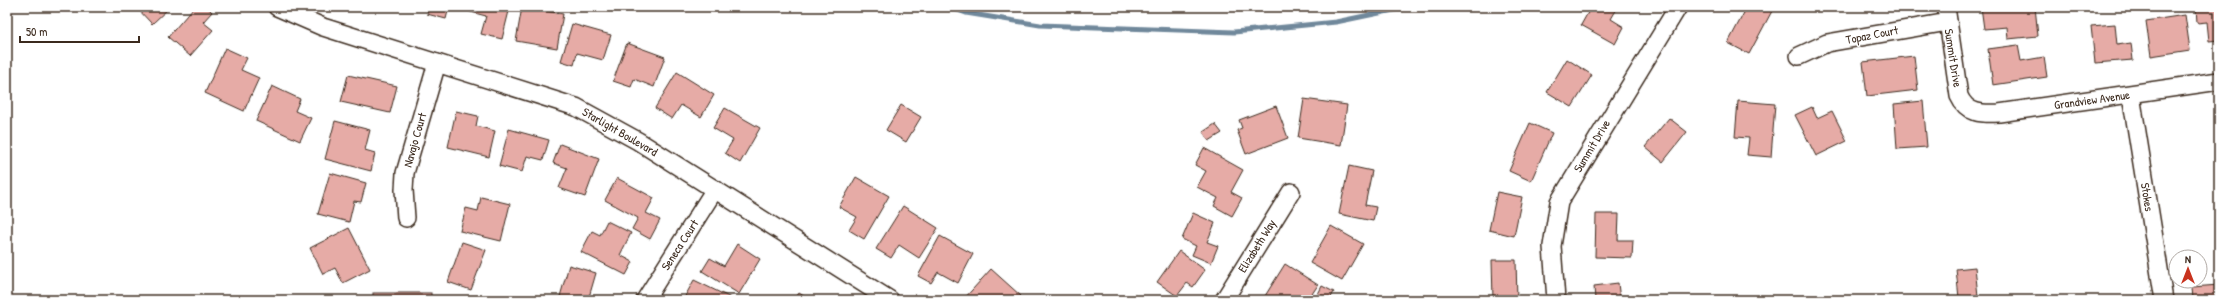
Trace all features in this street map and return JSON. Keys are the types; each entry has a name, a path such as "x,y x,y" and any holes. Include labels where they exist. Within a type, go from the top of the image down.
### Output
{"street":[{"name":"Starlight Boulevard","path":"278,7 323,27 587,112 638,141 716,189 890,300"},
{"name":"Summit Drive","path":"1556,300 1551,259 1554,223 1559,202 1678,7"},
{"name":"Summit Drive","path":"1947,14 1960,96 1966,107"},
{"name":"Topaz Court","path":"1799,56 1827,44 1947,14"},
{"name":"Navajo Court","path":"406,218 404,190 405,173 438,63"},
{"name":"Grandview Avenue","path":"1966,107 1978,113 1993,114 2219,81"},
{"name":"Stokes","path":"2131,95 2164,300"},
{"name":"Seneca Court","path":"645,300 716,189"},
{"name":"Elizabeth Way","path":"1224,300 1291,192"}],"building":[{"path":"136,7 170,7 152,24"},
{"path":"194,7 207,7 212,12 203,22 213,30 190,56 168,37"},
{"path":"429,7 449,7 446,19 427,14"},
{"path":"468,7 510,7 502,39 481,34 486,16 467,11"},
{"path":"522,7 563,14 557,48 516,41"},
{"path":"1591,7 1618,7 1611,19 1624,27 1615,44 1581,25"},
{"path":"1747,7 1763,7 1772,11 1749,54 1728,43"},
{"path":"1981,7 2035,7 2038,36 2008,39 2007,27 1984,29"},
{"path":"2196,7 2219,7 2219,40 2209,41 2207,22 2197,23"},
{"path":"2185,15 2190,50 2151,56 2146,21"},
{"path":"572,24 611,35 603,60 577,53 574,65 561,61"},
{"path":"2115,24 2117,45 2131,43 2133,60 2095,63 2091,26"},
{"path":"627,43 665,57 654,87 634,79 631,87 613,81"},
{"path":"2018,45 2021,61 2044,57 2047,77 1993,85 1988,49"},
{"path":"225,48 247,58 241,70 259,78 244,111 205,93"},
{"path":"1914,56 1918,90 1867,96 1863,62"},
{"path":"1567,59 1592,75 1572,107 1547,92"},
{"path":"677,72 714,95 701,117 681,105 672,119 655,108"},
{"path":"348,75 397,86 390,113 341,102"},
{"path":"272,86 300,99 295,111 311,118 300,141 256,121"},
{"path":"1304,99 1347,105 1341,145 1298,138"},
{"path":"1738,101 1775,104 1771,157 1747,155 1749,138 1735,137"},
{"path":"1923,101 1927,147 1897,149 1894,104"},
{"path":"901,105 921,117 906,142 886,130"},
{"path":"1276,106 1288,138 1246,154 1237,130 1242,128 1239,120"},
{"path":"1812,107 1817,118 1832,111 1847,141 1816,156 1795,115"},
{"path":"725,108 760,128 740,163 725,153 733,140 713,128"},
{"path":"456,111 478,116 476,126 495,131 489,157 448,147"},
{"path":"1669,118 1687,132 1663,162 1645,147"},
{"path":"335,121 370,130 365,150 375,153 371,171 325,159"},
{"path":"1530,123 1552,133 1531,181 1509,171"},
{"path":"1215,124 1222,133 1209,141 1203,132"},
{"path":"509,129 549,140 543,160 527,156 522,172 499,166"},
{"path":"560,144 599,159 585,197 559,188 567,168 553,163"},
{"path":"1204,148 1243,170 1231,192 1242,198 1232,216 1214,206 1218,198 1197,187 1206,171 1195,165"},
{"path":"1349,166 1372,171 1365,205 1376,207 1373,221 1339,214"},
{"path":"330,173 366,183 361,202 354,201 349,222 318,214"},
{"path":"856,177 889,196 864,239 849,230 857,217 839,207"},
{"path":"617,178 654,198 646,213 660,220 650,239 632,229 638,218 605,200"},
{"path":"1497,192 1522,197 1514,236 1489,230"},
{"path":"481,197 510,204 501,241 460,231 466,208 478,211"},
{"path":"903,206 938,228 919,258 899,245 891,258 876,249"},
{"path":"1193,213 1215,223 1207,242 1218,246 1211,263 1192,255 1196,246 1182,239"},
{"path":"1596,214 1619,214 1618,240 1633,240 1632,258 1595,257"},
{"path":"607,221 631,233 620,255 633,262 626,275 581,252 592,231 600,235"},
{"path":"1331,226 1363,244 1342,281 1310,263"},
{"path":"349,228 370,269 343,283 335,268 323,274 310,248"},
{"path":"940,236 973,254 958,283 938,272 931,283 918,276"},
{"path":"462,242 486,250 471,290 448,282"},
{"path":"737,244 760,259 739,294 702,271 710,258 724,266"},
{"path":"1179,251 1205,270 1193,287 1187,283 1177,296 1157,282"},
{"path":"1492,260 1516,260 1517,300 1493,300"},
{"path":"1285,264 1318,285 1308,300 1270,300 1265,296"},
{"path":"569,265 596,273 589,297 598,300 559,300"},
{"path":"1975,267 1978,296 1959,298 1956,269"},
{"path":"991,269 1021,296 1017,300 963,300"},
{"path":"694,280 733,299 733,300 683,300"},
{"path":"1618,283 1620,300 1595,300 1594,286"},
{"path":"2219,285 2219,300 2193,300 2192,289 2208,289 2208,286"},
{"path":"1322,286 1334,292 1330,299 1318,294"},
{"path":"373,293 431,293 431,300 373,300"},
{"path":"799,293 810,300 794,300"},
{"path":"1134,295 1148,300 1132,300"}],"waterway":[{"path":"949,7 966,13 1040,25 1234,32 1336,22 1408,7"}]}
